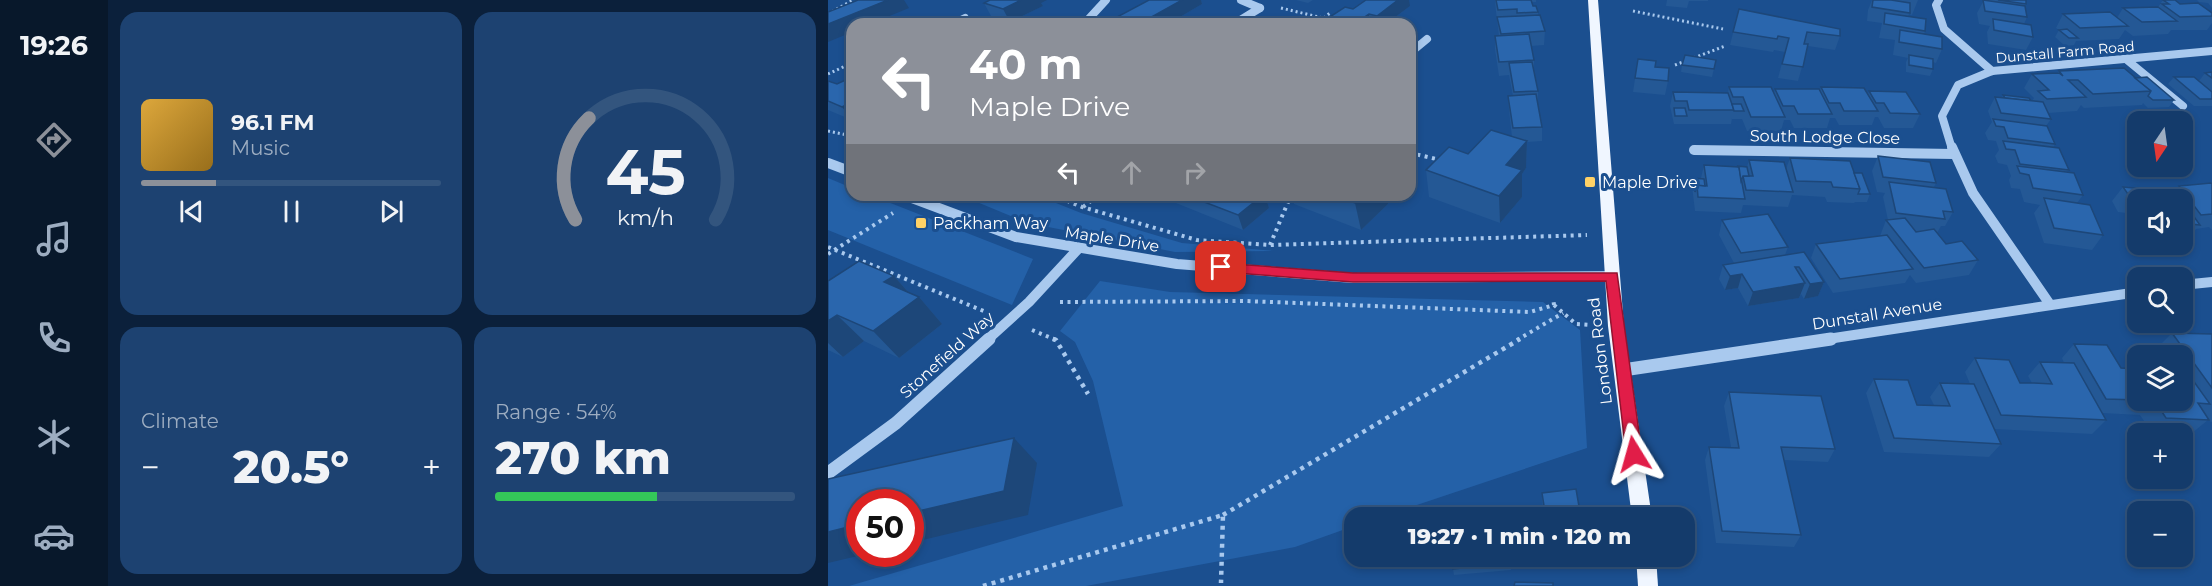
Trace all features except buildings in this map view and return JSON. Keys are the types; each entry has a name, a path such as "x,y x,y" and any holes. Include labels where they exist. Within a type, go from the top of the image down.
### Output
{"main road":[{"name":"London Road","path":"1593,0 1608,234 1640,507"},
{"path":"1647,567 1648,586"}],"street":[{"path":"1090,18 1106,0"},
{"path":"1241,0 1260,8"},
{"path":"1939,0 1936,5 1944,29 1992,71"},
{"path":"1244,18 1260,8"},
{"path":"1416,48 1427,39"},
{"name":"Dunstall Farm Road","path":"2049,303 1973,193 1954,154 1942,116 1958,85 1992,71 2212,51"},
{"path":"2127,60 2183,106"},
{"name":"South Lodge Close","path":"1694,150 1954,154"},
{"path":"828,163 846,170"},
{"name":"Maple Drive","path":"919,201 1016,237 1176,264 1353,278 1612,276"},
{"name":"Stonefield Way","path":"828,473 896,423 1029,302 1078,249"},
{"path":"2193,284 2212,282"},
{"name":"Dunstall Avenue","path":"1623,370 2049,303 2127,293"}],"path":[{"path":"828,14 853,0"},
{"path":"1260,8 1292,9 1323,18 1330,14"},
{"path":"1633,11 1723,28"},
{"path":"1675,65 1725,46"},
{"path":"828,74 846,66"},
{"path":"828,131 846,135"},
{"path":"1416,154 1441,160"},
{"path":"828,254 903,201"},
{"path":"1068,201 1197,240 1270,245 1608,234"},
{"path":"1082,207 1090,201"},
{"path":"1270,245 1289,201"},
{"path":"828,247 1056,340 1088,394"},
{"path":"1552,276 1554,305 1576,324 1617,326"},
{"path":"1029,302 1245,301 1530,312 1554,305"},
{"path":"983,586 1223,515 1563,313"},
{"path":"1221,583 1223,515"}],"shaded area":[{"path":"828,178 846,186 846,201 885,201 1033,259 1012,305 828,230"},
{"path":"975,201 1051,201 1081,213 1182,243 1274,251 1175,252 1028,223"},
{"path":"1100,281 1170,292 1543,302 1580,330 1587,448 1411,507 1344,507 1344,530 1295,547 1086,586 849,586 914,567 924,567 924,564 1123,506 1093,381 1075,342 1060,331"}],"place":[{"name":"Maple Drive","path":"1590,182"},
{"name":"Packham Way","path":"921,223"}],"route":[{"path":"1221,267 1353,278 1612,276 1634,454"}]}
